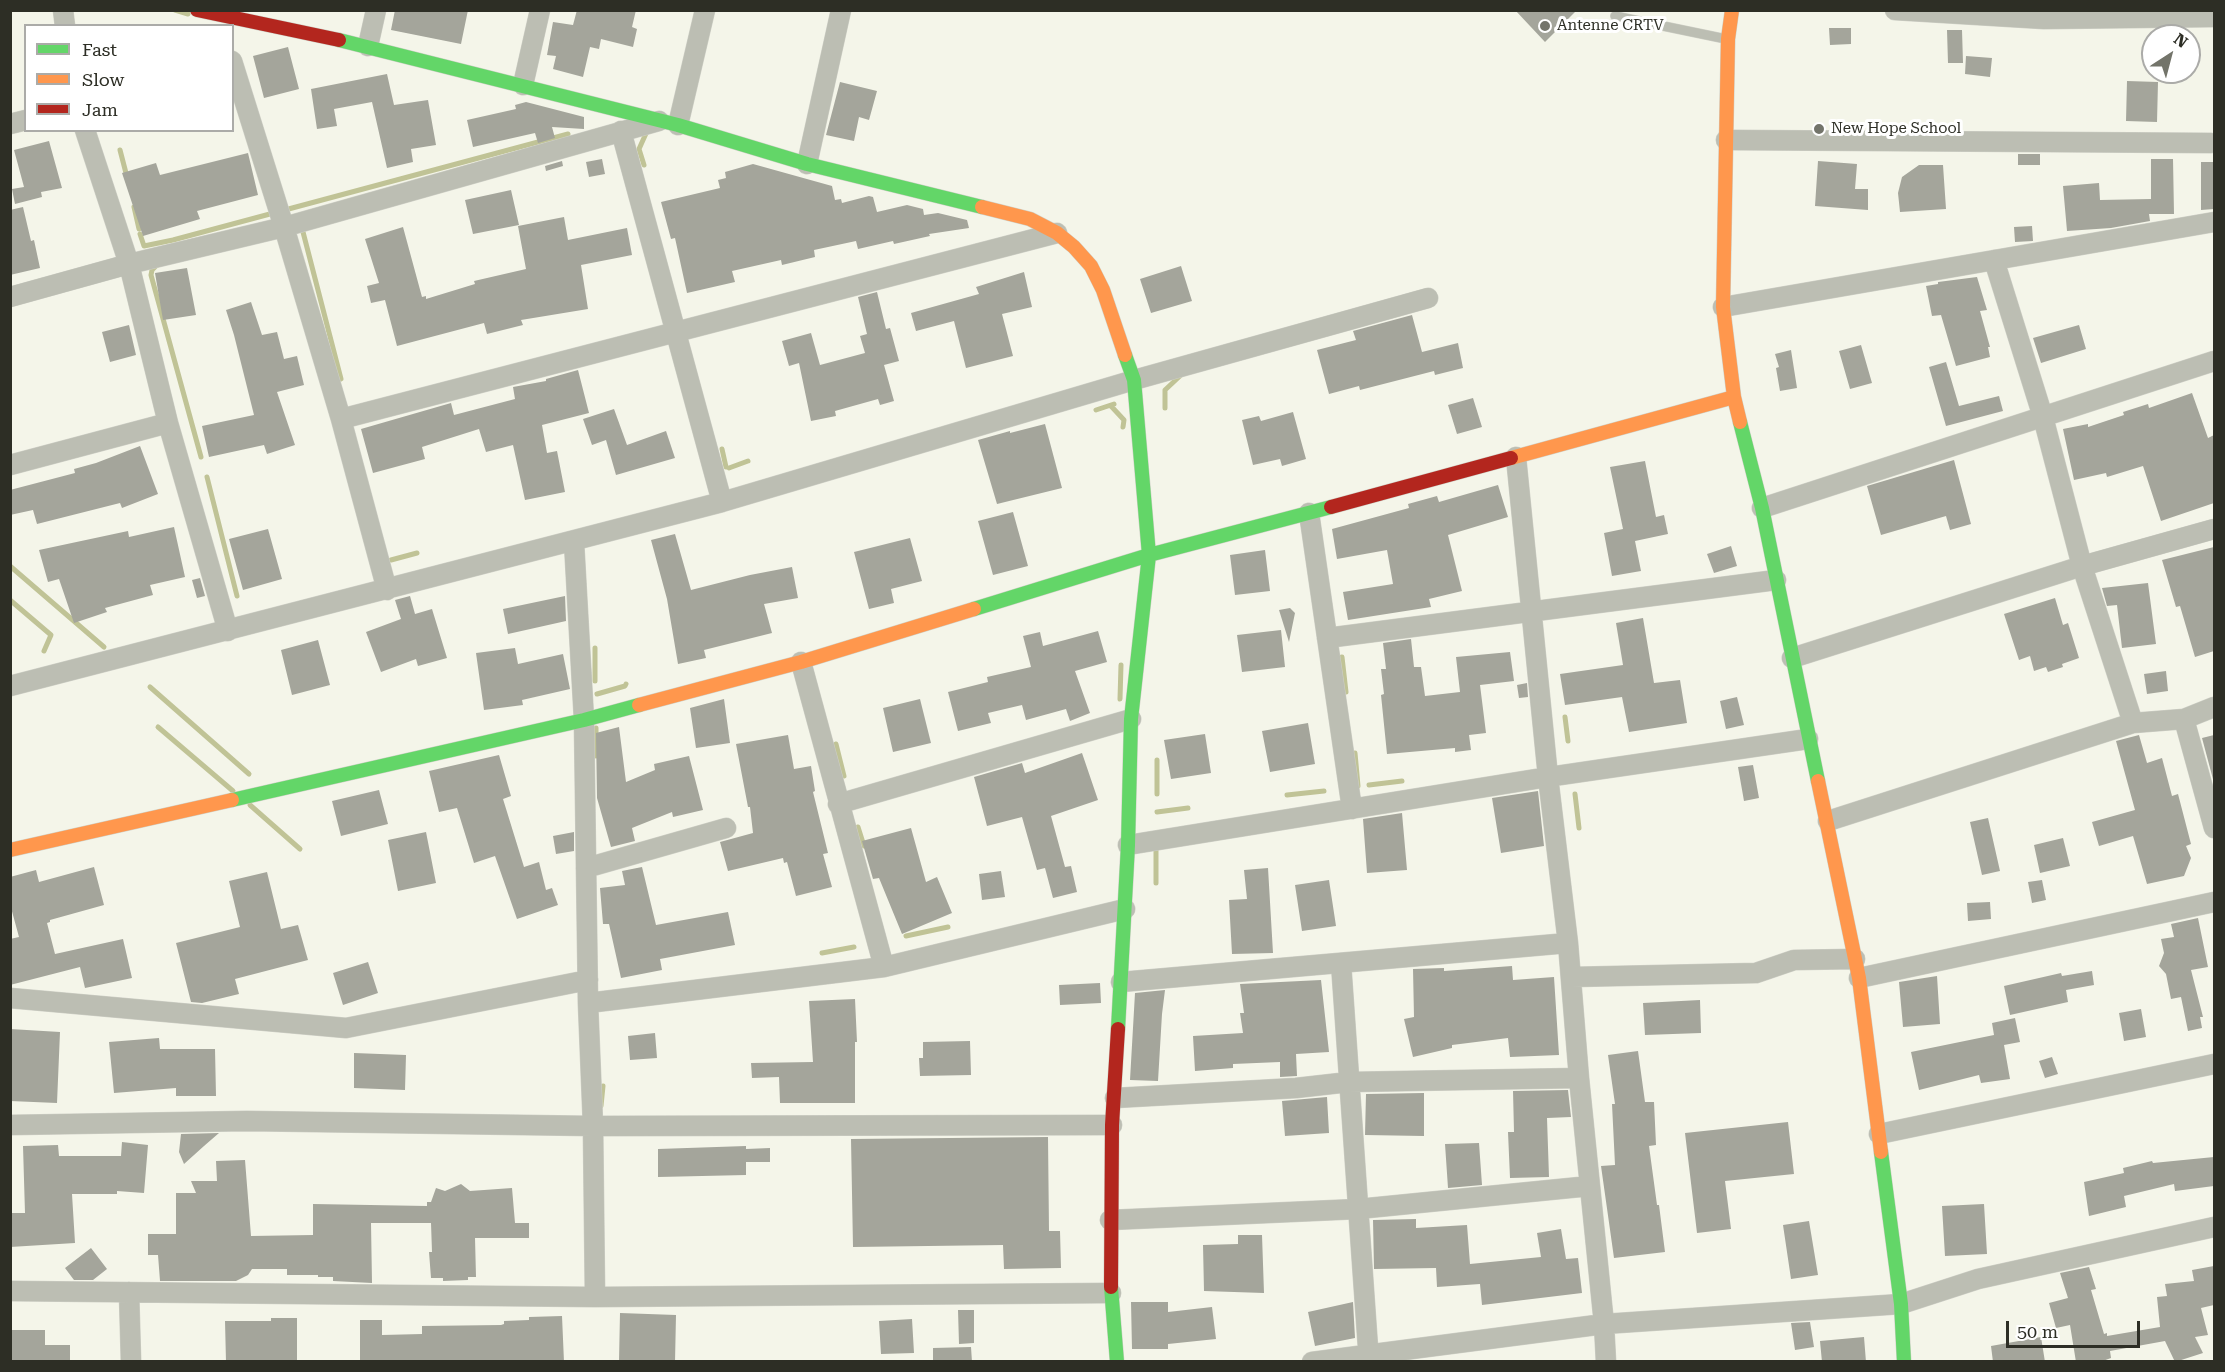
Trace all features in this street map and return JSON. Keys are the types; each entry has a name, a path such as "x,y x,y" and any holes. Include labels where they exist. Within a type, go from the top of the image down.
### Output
{"street":[{"path":"197,10 220,17 368,46 670,123 807,164 1030,219 1057,233 1091,266 1103,290 1134,380 1149,555 1131,719 1128,845 1112,1125 1111,1293 1117,1362"},
{"path":"368,46 376,10"},
{"path":"523,85 540,10"},
{"path":"670,123 705,10"},
{"path":"807,164 842,10"},
{"path":"1732,10 1728,39 1723,307 1734,397 1762,508 1857,968 1901,1304 1904,1362"},
{"path":"1895,10 2214,17"},
{"path":"234,68 285,226 341,419 387,590"},
{"path":"10,297 129,264 285,226 621,131 670,123"},
{"path":"621,131 722,502"},
{"path":"86,132 129,264 168,423 228,631"},
{"path":"1726,141 2211,143"},
{"path":"1723,307 2214,222"},
{"path":"341,419 1057,233"},
{"path":"1994,260 2043,417 2082,566 2133,723"},
{"path":"10,686 722,502 1134,380 1428,298"},
{"path":"1762,508 2214,361"},
{"path":"10,850 584,720 801,662 1149,555 1734,397"},
{"path":"10,465 168,423"},
{"path":"1516,457 1548,777 1568,943 1606,1362"},
{"path":"1309,513 1352,809"},
{"path":"1792,658 2082,566 2214,530"},
{"path":"574,542 584,720 595,1297"},
{"path":"1327,638 1776,580"},
{"path":"801,662 884,967"},
{"path":"1828,820 2133,723 2184,719 2214,707"},
{"path":"838,804 1131,719"},
{"path":"2184,719 2214,828"},
{"path":"1128,845 1548,777 1808,739"},
{"path":"586,868 726,828"},
{"path":"1571,977 1756,973 1794,960 1857,968 2214,902"},
{"path":"588,1003 884,967 1125,909"},
{"path":"1121,982 1568,943"},
{"path":"1341,963 1368,1358"},
{"path":"10,998 346,1028 588,980"},
{"path":"1879,1134 2214,1064"},
{"path":"1115,1098 1296,1088 1349,1082 1579,1078"},
{"path":"10,1125 248,1121 593,1126 1112,1125"},
{"path":"1110,1220 1358,1209 1590,1186"},
{"path":"1312,1362 1368,1358 1604,1324 1901,1304 1978,1279 2214,1227"},
{"path":"10,1291 595,1297 1111,1293"},
{"path":"129,1292 131,1362"}],"lane":[{"path":"1615,16 1728,39"}],"building":[{"path":"395,10 468,10 461,44 391,30"},
{"path":"577,10 636,10 632,27 637,29 633,47 601,39 599,49 590,47 583,77 553,69 556,56 547,55 553,22 573,25"},
{"name":"Antenne CRTV","path":"1515,10 1577,10 1545,42"},
{"path":"1829,28 1851,28 1851,44 1830,45"},
{"path":"1947,30 1962,30 1963,63 1948,63"},
{"path":"288,47 299,89 264,98 253,56"},
{"path":"1966,56 1992,58 1990,77 1965,74"},
{"path":"387,74 394,105 428,100 436,145 411,149 413,162 387,168 372,102 334,109 337,126 317,129 311,89"},
{"path":"2127,81 2158,84 2157,122 2126,121"},
{"path":"840,82 877,91 869,120 859,117 854,141 826,135"},
{"path":"526,102 584,117 584,129 552,127 555,138 538,143 535,133 473,147 467,120 516,109 515,105"},
{"path":"49,141 62,188 41,192 42,197 15,204 12,189 24,187 14,150"},
{"path":"248,153 258,195 197,211 200,219 143,236 122,173 156,163 160,175"},
{"path":"2018,154 2040,154 2040,165 2018,165"},
{"path":"602,159 605,174 589,177 586,162"},
{"path":"2151,159 2173,159 2174,214 2149,214 2150,221 2111,228 2067,231 2063,186 2099,183 2100,200 2151,199"},
{"path":"562,161 563,166 546,171 545,166"},
{"path":"1818,161 1857,164 1855,189 1868,189 1868,210 1815,206"},
{"path":"2201,162 2214,162 2214,209 2201,210"},
{"path":"753,164 832,186 835,200 841,199 842,203 869,196 873,197 877,212 907,205 923,209 924,215 938,213 967,220 969,228 929,234 930,236 894,244 893,241 858,249 856,241 814,250 815,257 782,265 781,260 732,271 735,282 687,293 675,238 671,239 661,202 720,188 718,180 726,178 725,172"},
{"path":"1919,165 1943,165 1946,209 1900,212 1898,193 1902,177"},
{"path":"511,190 519,225 473,234 465,200"},
{"path":"23,207 40,268 10,275 10,210"},
{"path":"564,217 568,240 627,228 632,255 581,265 588,309 521,320 523,325 487,334 484,323 397,346 385,300 371,303 367,286 379,283 365,239 403,227 422,297 426,296 426,299 475,284 474,281 526,269 518,226"},
{"path":"2032,226 2033,241 2015,242 2014,227"},
{"path":"1181,266 1192,301 1151,313 1140,279"},
{"path":"187,268 196,315 163,320 155,273"},
{"path":"1024,272 1032,307 1002,314 1013,356 966,368 954,321 916,331 911,313 979,294 976,287"},
{"path":"1977,277 1987,310 1980,311 1990,347 1988,347 1990,357 1956,366 1941,315 1932,316 1926,286 1938,284 1938,282"},
{"path":"877,292 886,329 890,328 899,361 884,365 894,401 880,405 878,399 835,411 836,416 811,421 799,363 789,366 782,341 811,333 820,365 865,353 860,336 867,334 858,297"},
{"path":"251,302 262,335 277,332 284,359 297,356 304,385 277,392 295,445 267,454 264,445 209,457 202,426 254,415 226,310"},
{"path":"1412,315 1422,352 1458,343 1463,368 1435,375 1434,371 1360,390 1359,386 1329,394 1317,350 1356,340 1353,331"},
{"path":"129,325 136,355 110,362 102,332"},
{"path":"2079,325 2086,349 2041,363 2033,338"},
{"path":"1861,345 1872,383 1850,389 1839,351"},
{"path":"1791,350 1797,388 1780,391 1776,368 1779,367 1775,354"},
{"path":"1946,362 1959,406 1999,396 2003,411 1946,426 1929,367"},
{"path":"578,370 589,413 542,425 547,453 557,451 565,492 525,500 513,445 486,452 479,429 422,447 425,459 373,473 361,429 451,403 454,415 515,399 513,387 546,381 546,379"},
{"path":"2192,393 2208,438 2214,435 2214,503 2161,521 2143,466 2107,477 2106,473 2074,480 2063,429 2088,424 2088,427 2124,415 2123,412 2148,404 2149,408"},
{"path":"1473,398 1482,427 1457,434 1448,405"},
{"path":"614,409 627,445 666,431 675,458 616,475 606,440 592,445 583,419"},
{"path":"1293,412 1306,459 1282,466 1280,459 1253,465 1242,420 1259,416 1261,421"},
{"path":"1045,424 1062,488 997,504 978,440"},
{"path":"140,446 158,494 122,508 120,503 37,524 33,510 10,515 10,490 75,473 74,469"},
{"path":"1954,460 1971,524 1950,530 1946,516 1881,535 1867,486"},
{"path":"1645,461 1656,517 1664,515 1668,534 1635,541 1641,571 1612,576 1604,533 1623,529 1610,467"},
{"path":"1498,485 1508,517 1448,535 1462,591 1429,599 1431,607 1348,620 1343,592 1393,584 1387,550 1337,559 1332,529 1409,508 1408,504 1437,496 1439,502"},
{"path":"1013,512 1028,566 993,575 978,521"},
{"path":"174,527 185,577 150,585 153,595 105,608 107,612 74,623 59,579 48,582 39,550 128,531 129,537"},
{"path":"268,529 282,579 243,590 229,539"},
{"path":"675,534 691,590 792,567 798,598 764,604 772,633 704,650 706,658 678,664 667,599 651,540"},
{"path":"910,538 922,581 891,589 894,603 869,609 854,552"},
{"path":"1731,546 1737,566 1714,573 1707,554"},
{"path":"2214,547 2214,651 2195,657 2180,606 2176,607 2162,560"},
{"path":"1265,550 1270,591 1235,595 1230,555"},
{"path":"200,578 205,596 197,598 192,580"},
{"path":"2148,583 2156,644 2122,648 2117,605 2107,606 2102,588"},
{"path":"410,596 415,614 432,609 447,658 418,666 416,659 381,672 366,632 401,619 395,600"},
{"path":"565,596 566,621 508,634 503,609"},
{"path":"2055,598 2063,625 2068,623 2079,658 2048,672 2046,667 2034,671 2030,656 2019,660 2004,614"},
{"path":"1290,608 1295,613 1289,642 1279,610"},
{"path":"1643,618 1654,683 1680,680 1687,723 1629,732 1622,697 1565,705 1560,674 1623,665 1616,623"},
{"path":"1281,630 1285,667 1242,672 1237,635"},
{"path":"1098,631 1107,662 1075,671 1090,713 1070,721 1066,709 1026,720 1022,705 988,713 991,723 958,731 948,692 988,682 987,677 1031,667 1023,636 1040,632 1043,646"},
{"path":"1411,639 1414,667 1421,667 1425,696 1460,692 1456,657 1510,652 1514,681 1480,685 1486,733 1469,735 1471,750 1455,752 1455,748 1387,754 1381,695 1384,694 1381,669 1386,669 1383,643"},
{"path":"318,640 330,685 292,695 281,650"},
{"path":"515,648 518,664 563,654 570,689 522,700 523,705 484,710 476,653"},
{"path":"2166,671 2168,691 2147,694 2144,674"},
{"path":"1527,683 1528,697 1519,698 1517,685"},
{"path":"1737,697 1744,725 1726,729 1720,701"},
{"path":"724,699 730,743 696,748 690,708"},
{"path":"920,699 931,743 893,752 883,708"},
{"path":"1308,723 1315,764 1270,772 1262,731"},
{"path":"619,727 626,782 655,770 654,764 689,756 703,810 673,817 672,812 632,828 635,841 611,847 597,798 596,733"},
{"path":"1205,734 1211,773 1171,779 1164,740"},
{"path":"788,735 794,769 811,766 815,791 813,792 828,853 823,854 832,887 796,896 787,862 784,863 783,858 728,871 720,842 753,833 750,807 748,807 736,744"},
{"path":"2139,735 2147,763 2162,758 2172,796 2178,794 2191,844 2186,846 2191,858 2184,876 2147,884 2133,836 2099,846 2092,822 2135,810 2116,741"},
{"path":"2214,735 2214,783 2202,738"},
{"path":"1082,753 1098,800 1051,816 1065,867 1071,866 1077,892 1053,898 1045,868 1037,870 1022,817 987,826 974,777 1022,763 1025,773"},
{"path":"499,755 511,796 503,799 524,867 539,862 546,890 552,888 558,905 517,919 495,856 474,863 457,808 439,812 429,771"},
{"path":"1753,765 1759,798 1744,801 1738,767"},
{"path":"379,790 388,824 341,836 332,801"},
{"path":"1538,791 1544,846 1501,853 1492,798"},
{"path":"1402,813 1407,870 1367,873 1363,819"},
{"path":"1988,818 2000,871 1982,875 1970,822"},
{"path":"911,828 926,882 937,877 952,913 902,934 879,878 873,879 862,841"},
{"path":"426,832 436,883 398,891 388,840"},
{"path":"574,832 574,851 556,854 553,836"},
{"path":"2063,838 2070,866 2040,873 2034,845"},
{"path":"94,867 104,905 50,920 47,923 55,954 123,939 132,978 85,988 80,967 10,985 10,939 19,937 10,904 10,877 36,870 39,882"},
{"path":"642,867 656,925 728,912 735,945 660,959 662,970 621,978 609,924 603,924 600,888 625,885 622,871"},
{"path":"1268,868 1273,953 1232,954 1229,900 1247,899 1244,870"},
{"path":"1001,871 1005,897 982,900 979,874"},
{"path":"267,872 281,929 298,925 308,960 235,979 239,994 202,1003 191,1002 176,943 240,927 229,881"},
{"path":"1329,880 1336,926 1302,931 1295,885"},
{"path":"2042,880 2046,900 2032,903 2028,882"},
{"path":"1990,902 1991,919 1968,921 1967,903"},
{"path":"2198,918 2208,967 2191,970 2203,1017 2200,1017 2202,1028 2188,1031 2181,997 2171,999 2166,974 2159,966 2164,953 2161,939 2174,937 2171,924"},
{"path":"368,962 378,993 343,1005 333,973"},
{"path":"1512,966 1513,980 1554,977 1559,1055 1510,1057 1508,1038 1452,1045 1452,1048 1413,1057 1404,1019 1414,1017 1413,969 1444,968 1444,971"},
{"path":"2092,971 2094,985 2066,990 2068,1002 2010,1015 2004,986 2061,973 2062,976"},
{"path":"1937,976 1940,1024 1903,1027 1899,982"},
{"path":"1321,980 1329,1052 1296,1054 1297,1076 1280,1077 1280,1062 1233,1064 1233,1068 1195,1071 1193,1036 1243,1033 1240,1013 1244,1013 1240,984"},
{"path":"1100,983 1101,1003 1060,1005 1059,985"},
{"path":"1165,990 1158,1081 1130,1080 1135,993"},
{"path":"855,999 857,1042 855,1042 855,1103 780,1103 779,1077 752,1078 751,1063 813,1062 809,1001"},
{"path":"1700,1000 1701,1033 1645,1035 1643,1003"},
{"path":"2141,1009 2146,1037 2124,1041 2119,1013"},
{"path":"2015,1018 2020,1042 2004,1045 2010,1079 1981,1083 1979,1075 1919,1090 1911,1052 1994,1035 1992,1023"},
{"path":"10,1029 60,1032 57,1103 10,1101"},
{"path":"655,1033 657,1058 630,1060 628,1036"},
{"path":"159,1038 160,1049 215,1049 216,1096 176,1096 176,1088 114,1093 109,1042"},
{"path":"970,1041 971,1075 920,1076 919,1058 923,1058 923,1042"},
{"path":"1638,1051 1645,1102 1654,1102 1656,1145 1649,1146 1665,1252 1614,1258 1601,1166 1615,1165 1612,1104 1615,1104 1608,1055"},
{"path":"354,1053 406,1055 405,1090 354,1088"},
{"path":"2052,1057 2058,1074 2045,1078 2039,1061"},
{"path":"1568,1090 1571,1117 1547,1118 1549,1177 1510,1178 1508,1132 1514,1132 1513,1091"},
{"path":"1424,1093 1424,1136 1365,1135 1366,1094"},
{"path":"1327,1097 1329,1133 1285,1136 1282,1101"},
{"path":"1788,1122 1794,1174 1725,1181 1731,1229 1697,1233 1685,1133"},
{"path":"219,1133 184,1164 179,1152 181,1134"},
{"path":"1048,1137 1049,1231 1060,1231 1061,1268 1004,1269 1003,1245 853,1247 851,1139"},
{"path":"122,1142 148,1145 144,1193 117,1191 117,1194 72,1194 75,1243 10,1247 10,1213 25,1213 23,1146 58,1145 59,1156 121,1156"},
{"path":"1479,1143 1482,1185 1448,1188 1445,1144"},
{"path":"746,1146 746,1149 770,1148 770,1162 746,1162 746,1175 658,1177 658,1149"},
{"path":"2214,1157 2214,1186 2175,1191 2174,1184 2124,1196 2126,1207 2089,1216 2084,1182 2124,1173 2123,1168 2152,1161 2153,1163"},
{"path":"245,1160 251,1236 313,1235 313,1204 427,1206 436,1188 445,1191 461,1184 470,1191 512,1188 515,1223 529,1223 529,1238 475,1238 476,1277 468,1277 468,1280 443,1281 443,1278 431,1278 429,1252 432,1252 431,1223 371,1223 372,1283 333,1281 333,1277 318,1277 318,1275 287,1275 287,1269 252,1269 248,1275 236,1281 160,1281 158,1255 148,1255 148,1234 176,1234 176,1193 196,1193 191,1181 217,1181 216,1161"},
{"path":"1984,1204 1987,1254 1945,1256 1942,1206"},
{"path":"1416,1219 1416,1228 1467,1225 1470,1264 1541,1257 1537,1233 1561,1229 1566,1259 1578,1258 1582,1293 1482,1305 1480,1284 1437,1287 1436,1268 1374,1269 1373,1220"},
{"path":"1809,1221 1818,1275 1791,1279 1783,1225"},
{"path":"1238,1235 1262,1235 1264,1293 1204,1291 1203,1245 1238,1244"},
{"path":"91,1248 107,1269 93,1280 74,1280 65,1268"},
{"path":"2214,1266 2214,1305 2201,1308 2208,1335 2195,1337 2203,1353 2175,1362 2165,1341 2110,1351 2111,1358 2100,1362 2076,1362 2070,1325 2056,1328 2049,1303 2068,1298 2060,1273 2089,1267 2096,1289 2091,1290 2104,1334 2107,1333 2107,1336 2160,1327 2157,1297 2167,1296 2165,1284 2194,1281 2192,1270"},
{"path":"1131,1302 1168,1302 1168,1312 1212,1307 1216,1339 1168,1344 1168,1349 1132,1349"},
{"path":"1353,1302 1355,1338 1315,1346 1308,1312"},
{"path":"958,1310 974,1310 974,1343 959,1344"},
{"path":"620,1313 676,1315 675,1362 619,1362"},
{"path":"562,1316 564,1362 360,1362 360,1320 382,1320 382,1335 422,1334 422,1326 501,1325 504,1321 529,1320 529,1317"},
{"path":"271,1318 297,1318 297,1362 226,1362 225,1321 271,1321"},
{"path":"912,1319 914,1353 881,1354 879,1321"},
{"path":"1810,1322 1814,1347 1795,1350 1791,1323"},
{"path":"10,1330 45,1330 45,1345 70,1345 70,1362 10,1360"},
{"path":"1864,1337 1866,1362 1822,1362 1820,1341"},
{"path":"2041,1337 2045,1362 1993,1362 1991,1346"},
{"path":"971,1347 972,1362 933,1362 933,1348"}],"waterway":[{"path":"175,10 188,14"},
{"path":"644,165 639,149 648,129"},
{"path":"140,234 144,246 173,240 568,134"},
{"path":"120,150 127,177"},
{"path":"134,207 139,229"},
{"path":"303,232 341,379"},
{"path":"157,265 151,275 201,457"},
{"path":"1165,408 1165,390 1181,375"},
{"path":"1096,410 1114,404"},
{"path":"1111,406 1124,420 1123,427"},
{"path":"722,449 726,467"},
{"path":"729,468 748,461"},
{"path":"207,477 237,596"},
{"path":"391,560 417,553"},
{"path":"10,566 104,647"},
{"path":"10,600 51,635 44,651"},
{"path":"595,648 595,681"},
{"path":"1342,657 1346,692"},
{"path":"1120,699 1121,665"},
{"path":"597,694 626,684"},
{"path":"150,687 249,774"},
{"path":"1565,717 1568,741"},
{"path":"158,727 233,791"},
{"path":"596,728 596,756"},
{"path":"836,744 844,776"},
{"path":"1355,753 1358,786"},
{"path":"1157,760 1157,794"},
{"path":"1369,785 1402,781"},
{"path":"1287,795 1324,791"},
{"path":"1575,794 1579,828"},
{"path":"250,805 300,849"},
{"path":"1157,812 1188,808"},
{"path":"858,827 864,846"},
{"path":"1156,845 1156,883"},
{"path":"906,936 948,927"},
{"path":"822,953 854,947"},
{"path":"601,1106 603,1086"}],"traffic: fast":[{"path":"339,40 678,125 807,164 982,207"},
{"path":"1118,1029 1128,845 1131,719 1149,555 1134,380 1125,355"},
{"path":"1740,422 1762,508 1818,781"},
{"path":"974,609 1149,555 1331,507"},
{"path":"232,800 584,720 639,705"},
{"path":"1881,1152 1901,1304 1904,1362"},
{"path":"1111,1287 1117,1362"}],"traffic: slow":[{"path":"1732,10 1728,39 1723,307 1734,397 1740,422"},
{"path":"982,207 1030,219 1057,233 1074,247 1091,266 1103,290 1125,355"},
{"path":"1511,458 1734,397"},
{"path":"639,705 801,662 974,609"},
{"path":"1818,781 1859,978 1881,1152"},
{"path":"10,850 232,800"}],"traffic: jam":[{"path":"197,10 339,40"},
{"path":"1331,507 1511,458"},
{"path":"1111,1287 1112,1125 1118,1029"}],"place":[{"name":"Antenne CRTV","path":"1545,26"},
{"name":"New Hope School","path":"1819,129"}]}
